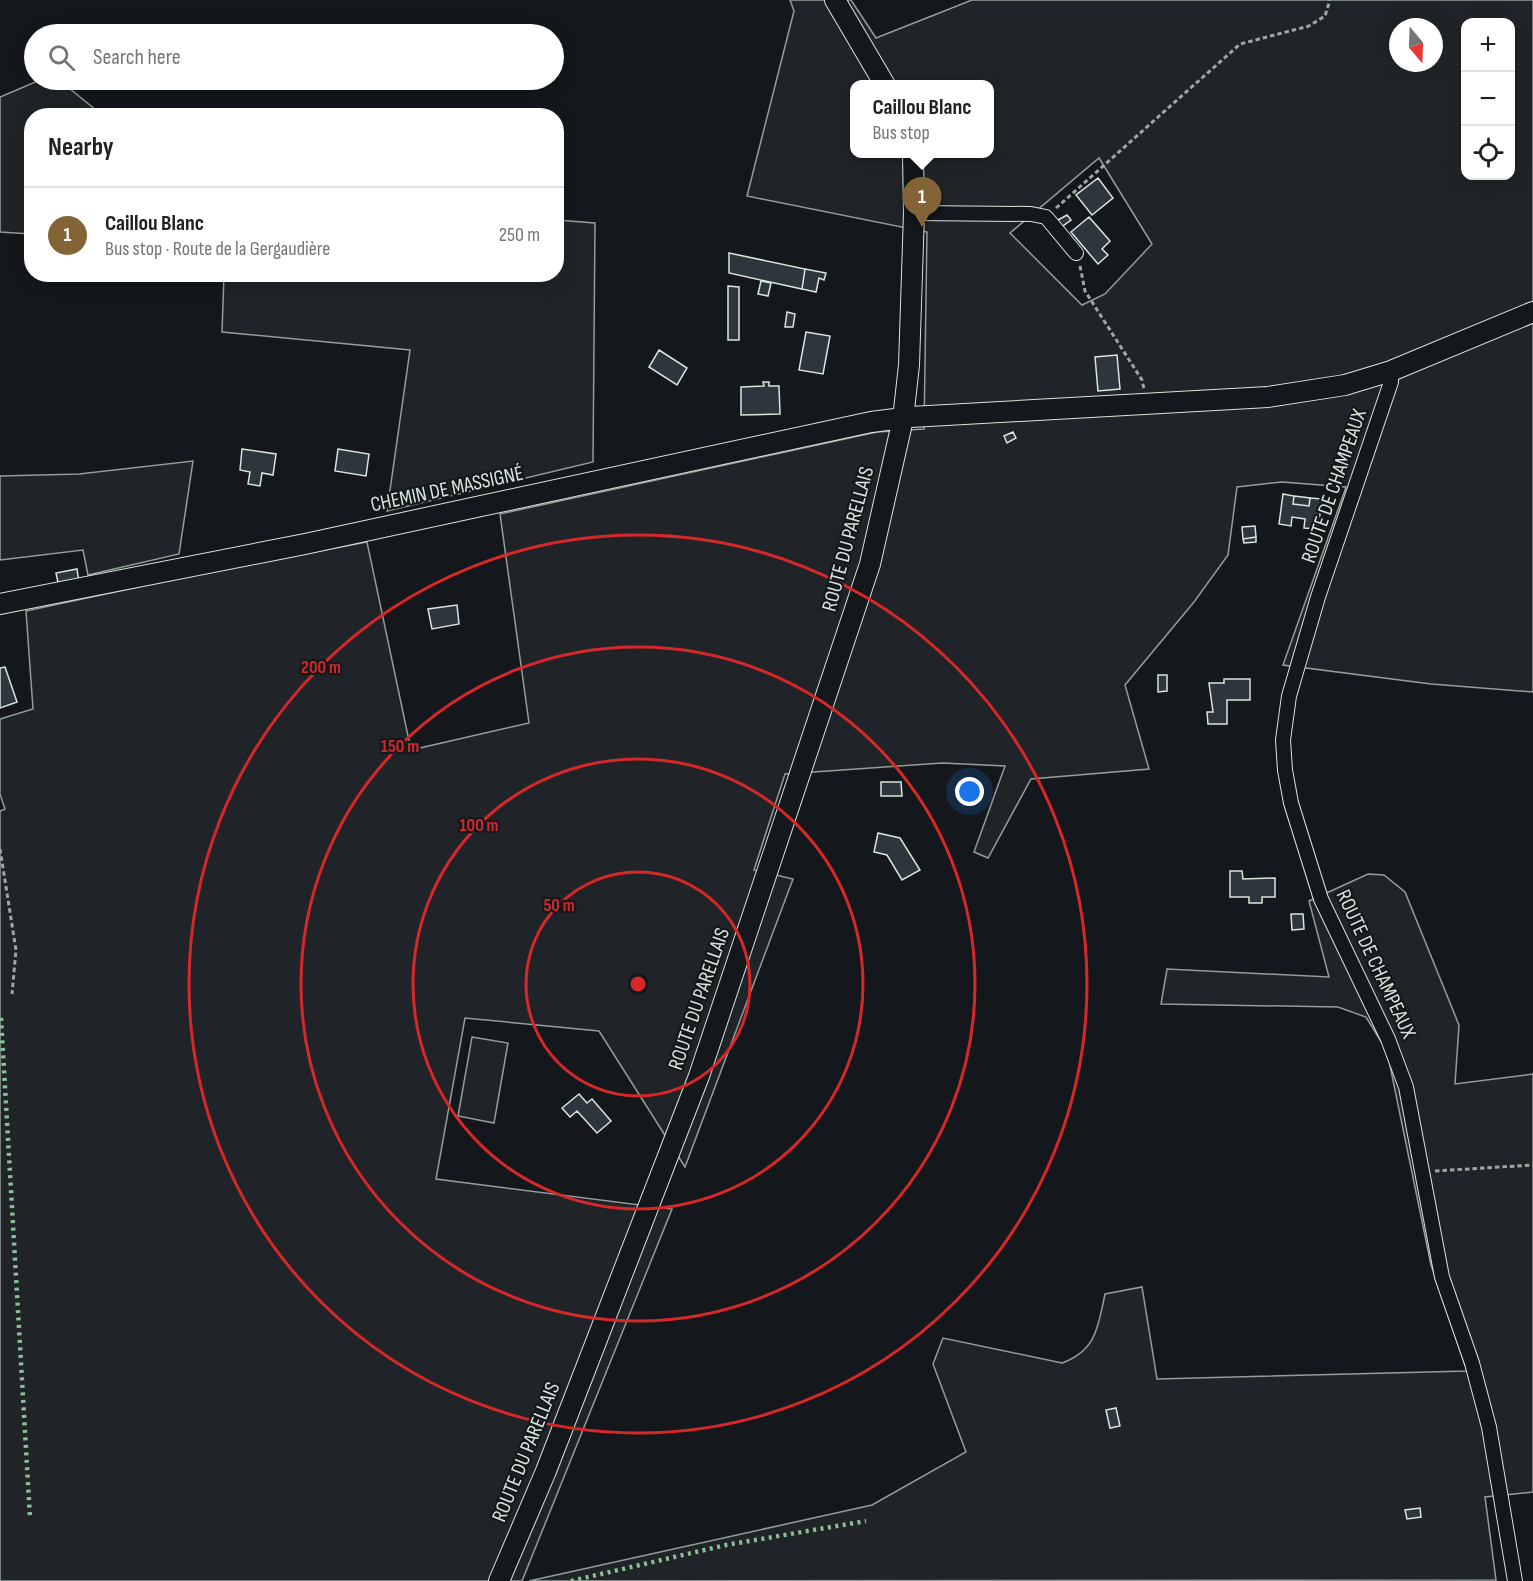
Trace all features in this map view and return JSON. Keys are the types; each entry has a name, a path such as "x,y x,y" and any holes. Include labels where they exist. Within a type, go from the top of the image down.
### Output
{"street":[{"path":"835,0 883,80"},
{"name":"ROUTE DU PARELLAIS","path":"499,1581 546,1471 699,1076 870,564 903,419 909,365 914,213 913,158"},
{"path":"914,213 1031,214 1046,217 1076,253"},
{"name":"CHEMIN DE MASSIGNÉ","path":"0,604 305,544 871,422 1148,402 1288,395 1346,385 1392,371 1533,312"},
{"name":"ROUTE DE CHAMPEAUX","path":"1392,371 1391,382 1318,597 1289,696 1283,740 1291,803 1321,899 1398,1061 1442,1277 1482,1394 1515,1581"}],"path":[{"path":"1046,217 1240,44 1309,26 1325,16 1330,0"},
{"path":"1076,253 1085,291 1142,380 1148,402"},
{"path":"0,849 16,950 12,994"},
{"path":"1421,1171 1533,1165"}],"shaded area":[{"path":"790,0 851,0 876,38 972,0 1533,0 1533,692 1431,684 1283,665 1346,487 1282,482 1237,487 1228,555 1194,602 1125,685 1149,769 1031,779 988,858 974,852 1005,766 942,763 785,774 754,870 793,879 685,1167 599,1031 465,1018 436,1179 672,1209 522,1581 0,1581 0,811 5,809 0,794 0,719 33,709 26,611 213,571 367,542 411,750 529,723 500,514 877,432 924,429 927,232 747,196 794,11","holes":["1099,158 1152,244 1105,294 1082,305 1010,233"]},
{"path":"24,87 24,90 71,90 93,108 24,108 24,234 0,232 0,97"},
{"path":"564,221 595,223 593,462 387,511 410,350 222,332 224,282 564,282"},
{"path":"193,461 179,554 88,575 83,550 0,560 0,476 79,474"},
{"path":"1368,874 1384,875 1405,892 1459,1025 1455,1084 1533,1074 1533,1492 1485,1497 1496,1580 529,1581 872,1505 966,1452 933,1364 943,1338 1062,1363 1074,1358 1094,1336 1105,1294 1142,1287 1157,1379 1467,1371 1431,1265 1387,1051 1366,1017 1338,1007 1161,1004 1167,969 1329,977 1309,901"},
{"path":"472,1037 508,1043 494,1123 458,1116"}],"building":[{"path":"1098,178 1113,198 1092,215 1076,195"},
{"path":"1067,215 1071,220 1060,228 1058,220"},
{"path":"1089,217 1110,241 1102,249 1108,255 1098,264 1071,232"},
{"path":"729,253 805,269 802,289 729,273"},
{"path":"805,269 826,273 824,280 819,278 816,292 802,289"},
{"path":"761,281 771,283 768,296 758,294"},
{"path":"728,286 739,287 739,340 728,340"},
{"path":"787,312 795,314 793,327 785,327"},
{"path":"806,332 830,336 823,374 799,370"},
{"path":"659,350 687,368 677,385 649,367"},
{"path":"1117,355 1120,389 1098,391 1095,357"},
{"path":"763,382 769,382 769,386 779,386 780,414 741,415 741,387 764,386"},
{"path":"1013,432 1016,438 1007,443 1004,436"},
{"path":"242,449 276,454 273,475 262,473 260,486 248,484 250,472 240,470"},
{"path":"338,449 369,454 366,476 335,471"},
{"path":"1283,494 1294,496 1293,504 1309,506 1310,498 1322,499 1318,529 1304,528 1305,519 1292,517 1291,526 1279,524"},
{"path":"1294,496 1310,498 1309,506 1293,504"},
{"path":"1255,526 1256,537 1243,539 1242,527"},
{"path":"1256,537 1256,542 1244,543 1243,539"},
{"path":"77,569 79,583 59,587 56,573"},
{"path":"457,605 459,624 432,629 428,609"},
{"path":"5,667 17,702 0,708 0,668"},
{"path":"1158,675 1167,675 1167,691 1158,692"},
{"path":"1224,679 1250,679 1250,700 1227,700 1227,724 1208,724 1207,712 1213,712 1209,683 1224,683"},
{"path":"881,782 901,782 902,796 881,796"},
{"path":"878,833 900,838 920,870 902,880 887,855 874,852"},
{"path":"1230,871 1242,871 1243,879 1275,878 1275,897 1262,897 1262,903 1249,903 1249,897 1230,897"},
{"path":"1291,914 1303,914 1304,929 1292,930"},
{"path":"579,1094 587,1103 592,1099 611,1121 597,1133 577,1111 570,1117 562,1108"},
{"path":"1116,1408 1120,1426 1110,1428 1106,1410"},
{"path":"1420,1508 1421,1517 1407,1519 1405,1510"}],"hedge":[{"path":"1,1018 30,1518"},
{"path":"571,1581 726,1545 866,1521"}],"place":[{"name":"Caillou Blanc","path":"922,227"}]}
